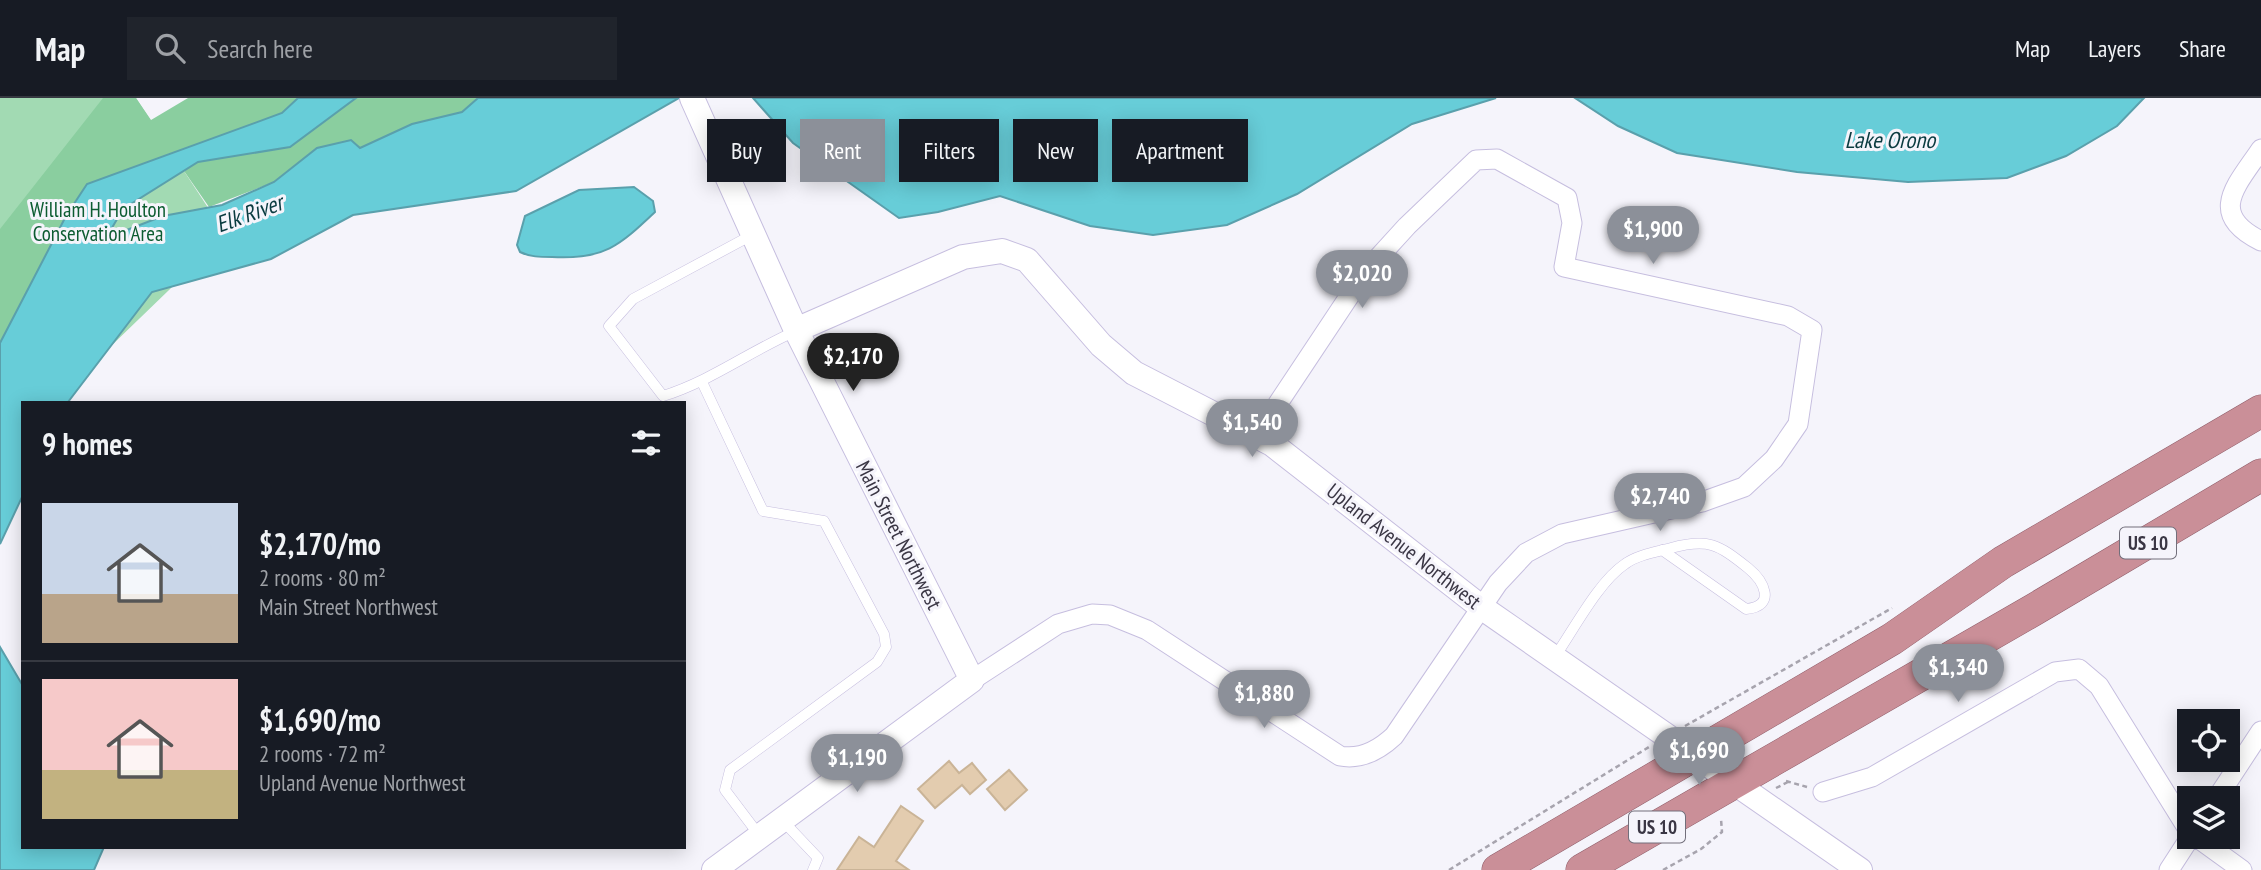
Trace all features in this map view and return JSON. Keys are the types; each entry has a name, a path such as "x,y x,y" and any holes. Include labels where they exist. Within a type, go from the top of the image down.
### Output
{"highway":[{"name":"US 10","path":"1497,870 1892,639 2003,562 2261,411"},
{"name":"US 10","path":"1582,870 2261,475"}],"street":[{"name":"Main Street Northwest","path":"692,98 796,330 972,680"},
{"path":"2261,149 2238,183 2230,204 2231,218 2241,229 2261,241"},
{"path":"714,870 972,680 1058,624 1092,614 1110,615 1147,630 1340,756 1352,758 1383,747 1394,736 1511,567 1543,542 1562,534 1702,502 1744,487 1774,458 1798,424 1812,330 1788,316 1564,267 1572,223 1567,198 1497,159 1476,160 1461,178 1406,226 1366,271 1257,435"},
{"name":"Upland Avenue Northwest","path":"796,330 939,266 984,251 1002,251 1027,260 1101,345 1134,373 1257,435 1293,459 1481,607 1860,870"},
{"path":"1823,792 1872,777 2056,672 2079,670 2090,675 2177,812"},
{"path":"2225,786 2261,732"},
{"path":"2169,870 2184,849"},
{"path":"2212,849 2242,870"}],"lane":[{"path":"753,235 633,299 609,326 663,396 702,382 753,350 796,330"},
{"path":"702,382 763,511 824,521 884,634 886,647 877,662 730,770 725,790 760,837"},
{"path":"1554,659 1611,576 1626,563 1662,550 1708,542 1729,553 1754,574 1765,591 1764,600 1757,608 1746,609 1662,550"},
{"path":"782,820 818,858 813,870"}],"path":[{"path":"1449,870 1643,750"},
{"path":"1663,870 1715,840 1722,832 1721,819"}],"green space":[{"name":"William H. Houlton Conservation Area","path":"0,98 136,98 226,235 54,401 21,401 0,454"},
{"path":"103,98 136,98 151,120 188,98 298,98 282,113 87,184 66,217 0,343 0,229"},
{"path":"356,98 478,98 462,112 412,124 360,148 317,148 274,182 209,207 184,171 198,162 290,147"}],"water":[{"name":"Elk River","path":"298,98 356,98 290,147 198,162 123,209 106,238 163,216 222,205 274,182 317,148 351,140 360,148 412,124 462,112 478,98 679,98 516,191 353,215 271,259 152,292 69,401 21,401 21,499 0,544 0,343 66,216 87,184 282,113"},
{"path":"753,98 1496,98 1412,124 1297,194 1227,225 1153,235 1090,226 1000,196 938,212 899,218 848,182 885,182 885,119 800,119 800,148 786,135 786,119 772,119"},
{"name":"Lake Orono","path":"1575,98 2144,98 2117,126 2066,156 2007,178 1908,182 1797,172 1677,153 1618,126"},
{"path":"634,187 653,201 655,212 631,234 610,248 585,256 570,257 535,256 520,252 517,245 525,216 579,190"},
{"path":"0,647 21,683 21,849 103,849 94,870 0,870"}],"building":[{"path":"949,761 959,773 972,763 986,780 970,794 962,785 935,808 918,789"},
{"path":"1009,770 1027,790 1005,810 987,789"},
{"path":"901,806 923,821 896,861 909,870 837,870 859,837 874,847"}]}
